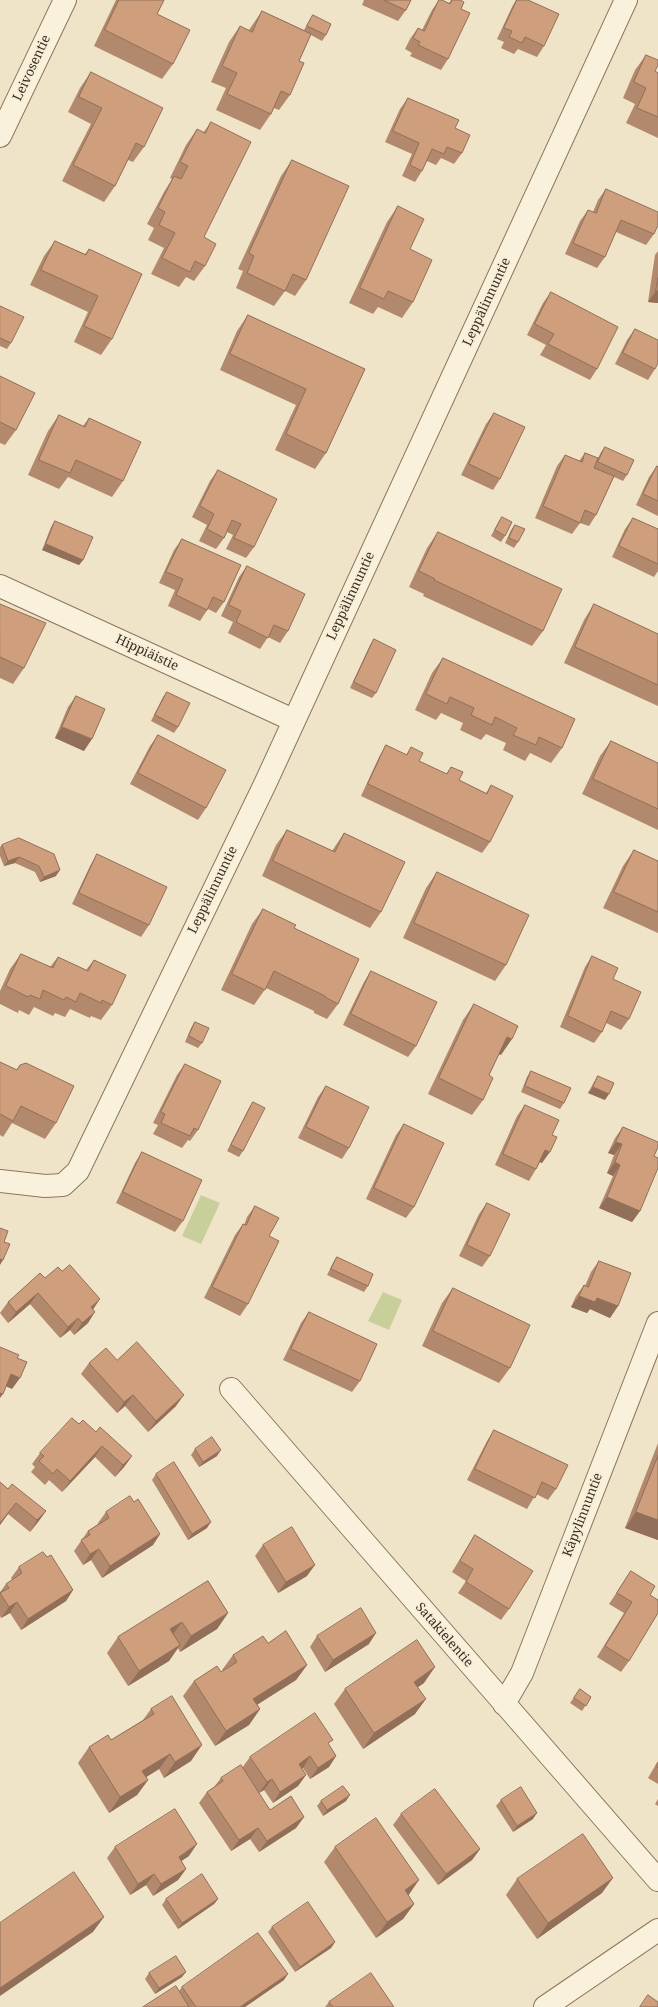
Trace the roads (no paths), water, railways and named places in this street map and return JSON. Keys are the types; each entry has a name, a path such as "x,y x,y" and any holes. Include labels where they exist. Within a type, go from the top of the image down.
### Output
{"street":[{"name":"Leivosentie","path":"0,136 64,0"},
{"name":"Leppälinnuntie","path":"0,1181 45,1186 63,1185 78,1171 293,720 626,0"},
{"name":"Hippiäistie","path":"0,586 293,720"},
{"name":"Käpylinnuntie","path":"504,1704 522,1673 658,1323"},
{"name":"Satakielentie","path":"231,1389 658,1880"},
{"path":"545,2007 658,1930"}]}
